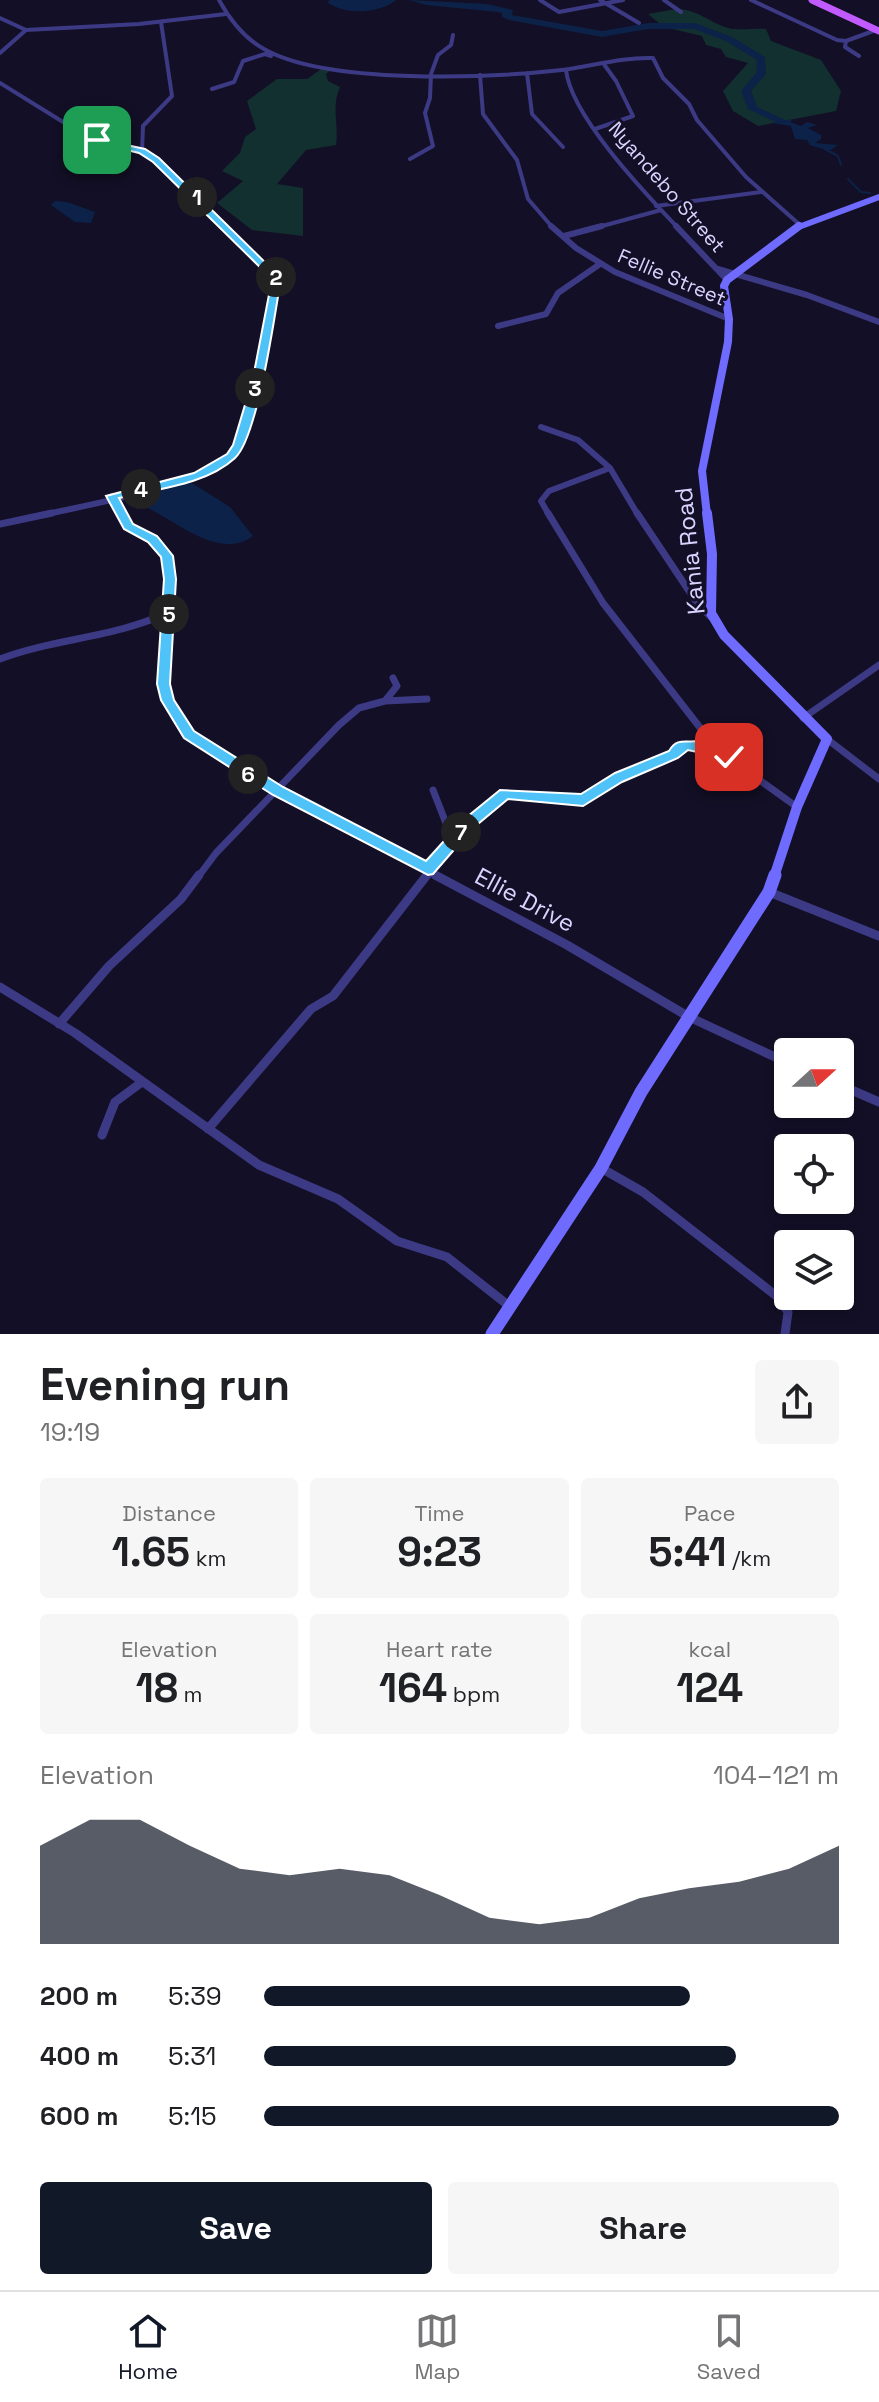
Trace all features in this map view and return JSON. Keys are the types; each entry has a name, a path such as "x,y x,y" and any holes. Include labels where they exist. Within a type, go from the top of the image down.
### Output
{"main road":[{"path":"812,0 875,27"},
{"path":"819,0 875,27"},
{"path":"727,280 800,225 879,197"},
{"name":"Kania Road","path":"727,280 724,286 729,319 725,363 702,471 712,554 710,600 714,619 724,635 827,739"},
{"path":"492,1334 601,1168 641,1092 769,892 797,807 827,739"}],"street":[{"path":"231,0 219,1 226,14 251,40 277,55"},
{"path":"540,0 559,12 623,0"},
{"path":"600,0 639,23"},
{"path":"664,0 681,12"},
{"path":"751,0 837,40 846,41 875,27"},
{"path":"0,18 26,30 161,22 226,14"},
{"path":"142,151 143,126 172,96 161,22"},
{"path":"0,53 26,30"},
{"path":"410,159 433,146 425,113 430,98 431,74 438,55 451,45 453,35"},
{"path":"846,41 845,47 859,56"},
{"path":"212,89 234,82 243,61 265,54 388,75 527,73 649,57 656,59 663,78 685,99 697,120 761,192 800,225"},
{"path":"595,129 633,116 616,79 603,63"},
{"name":"Nyandebo Street","path":"566,70 568,87 595,129 658,208 727,280"},
{"path":"527,73 532,114 563,147"},
{"name":"Fellie Street","path":"480,75 478,101 481,114 519,163 521,189 526,197 564,236 600,264 668,296 729,319"},
{"path":"0,83 84,135 142,151 168,170 277,278 258,378 239,446 231,456 198,475 0,524"},
{"path":"564,236 658,208 761,192"},
{"path":"498,326 546,314 558,293 600,264"},
{"path":"716,269 736,272 879,322"},
{"path":"541,427 578,440 610,468 683,583 699,606 714,619"},
{"path":"610,468 549,491 541,501 603,603 712,741 744,769 797,807"},
{"name":"Ellie Drive","path":"112,496 129,526 153,539 167,556 170,569 169,612 163,684 175,714 189,734 278,791 567,945 689,1017 774,1056"},
{"path":"0,659 125,629 169,612"},
{"path":"803,718 879,665"},
{"path":"385,701 397,686 393,678"},
{"path":"59,1024 109,966 181,899 216,853 339,725 359,708 385,701 427,699"},
{"path":"827,739 879,779"},
{"path":"208,1129 311,1009 333,996 351,968 413,896 428,869 453,841 505,794 583,800 620,777 674,755 677,749 687,744 697,747 712,741"},
{"path":"433,790 453,841"},
{"path":"769,892 879,936"},
{"path":"0,987 179,1105 259,1165 338,1199 397,1241 447,1257 509,1306"},
{"path":"102,1135 115,1102 142,1082"},
{"path":"854,1091 879,1102"},
{"path":"601,1168 654,1200 779,1298 788,1312 785,1334"}],"green space":[{"path":"676,9 728,28 766,29 771,41 821,60 841,91 836,111 758,126 733,111 723,91 748,63 726,57 721,49 706,45 702,36 664,27 648,14"},
{"path":"324,67 332,69 326,74 328,81 340,87 336,101 336,145 306,150 277,184 303,188 303,236 252,230 217,203 243,181 222,171 240,153 245,137 256,129 247,101 277,79 307,79"}],"water":[{"path":"396,0 381,8 353,11 327,2"},
{"path":"793,119 790,122 801,126 807,122 817,125 808,128 821,135 815,143 838,145 829,151 810,145 807,140 795,139 791,126 772,123"},
{"path":"55,201 95,212 91,223 75,222 51,205"},
{"path":"192,483 230,507 253,536 240,543 212,541 144,506 139,498 142,490"}],"waterway":[{"path":"414,0 499,9 510,12 505,15 509,17 602,34 648,26 695,26 729,39 762,59 761,74 746,91 753,109 782,121"},
{"path":"825,149 838,156 841,165"},
{"path":"848,179 861,192 870,193"}],"route":[{"path":"97,140 142,151 156,160 277,278 258,378 239,446 217,466 198,475 112,496 129,526 153,539 167,556 170,579 163,684 175,714 189,734 278,791 428,869 467,825 505,794 583,800 620,777 674,755 677,749 687,744 697,747 712,741 729,757"}]}
